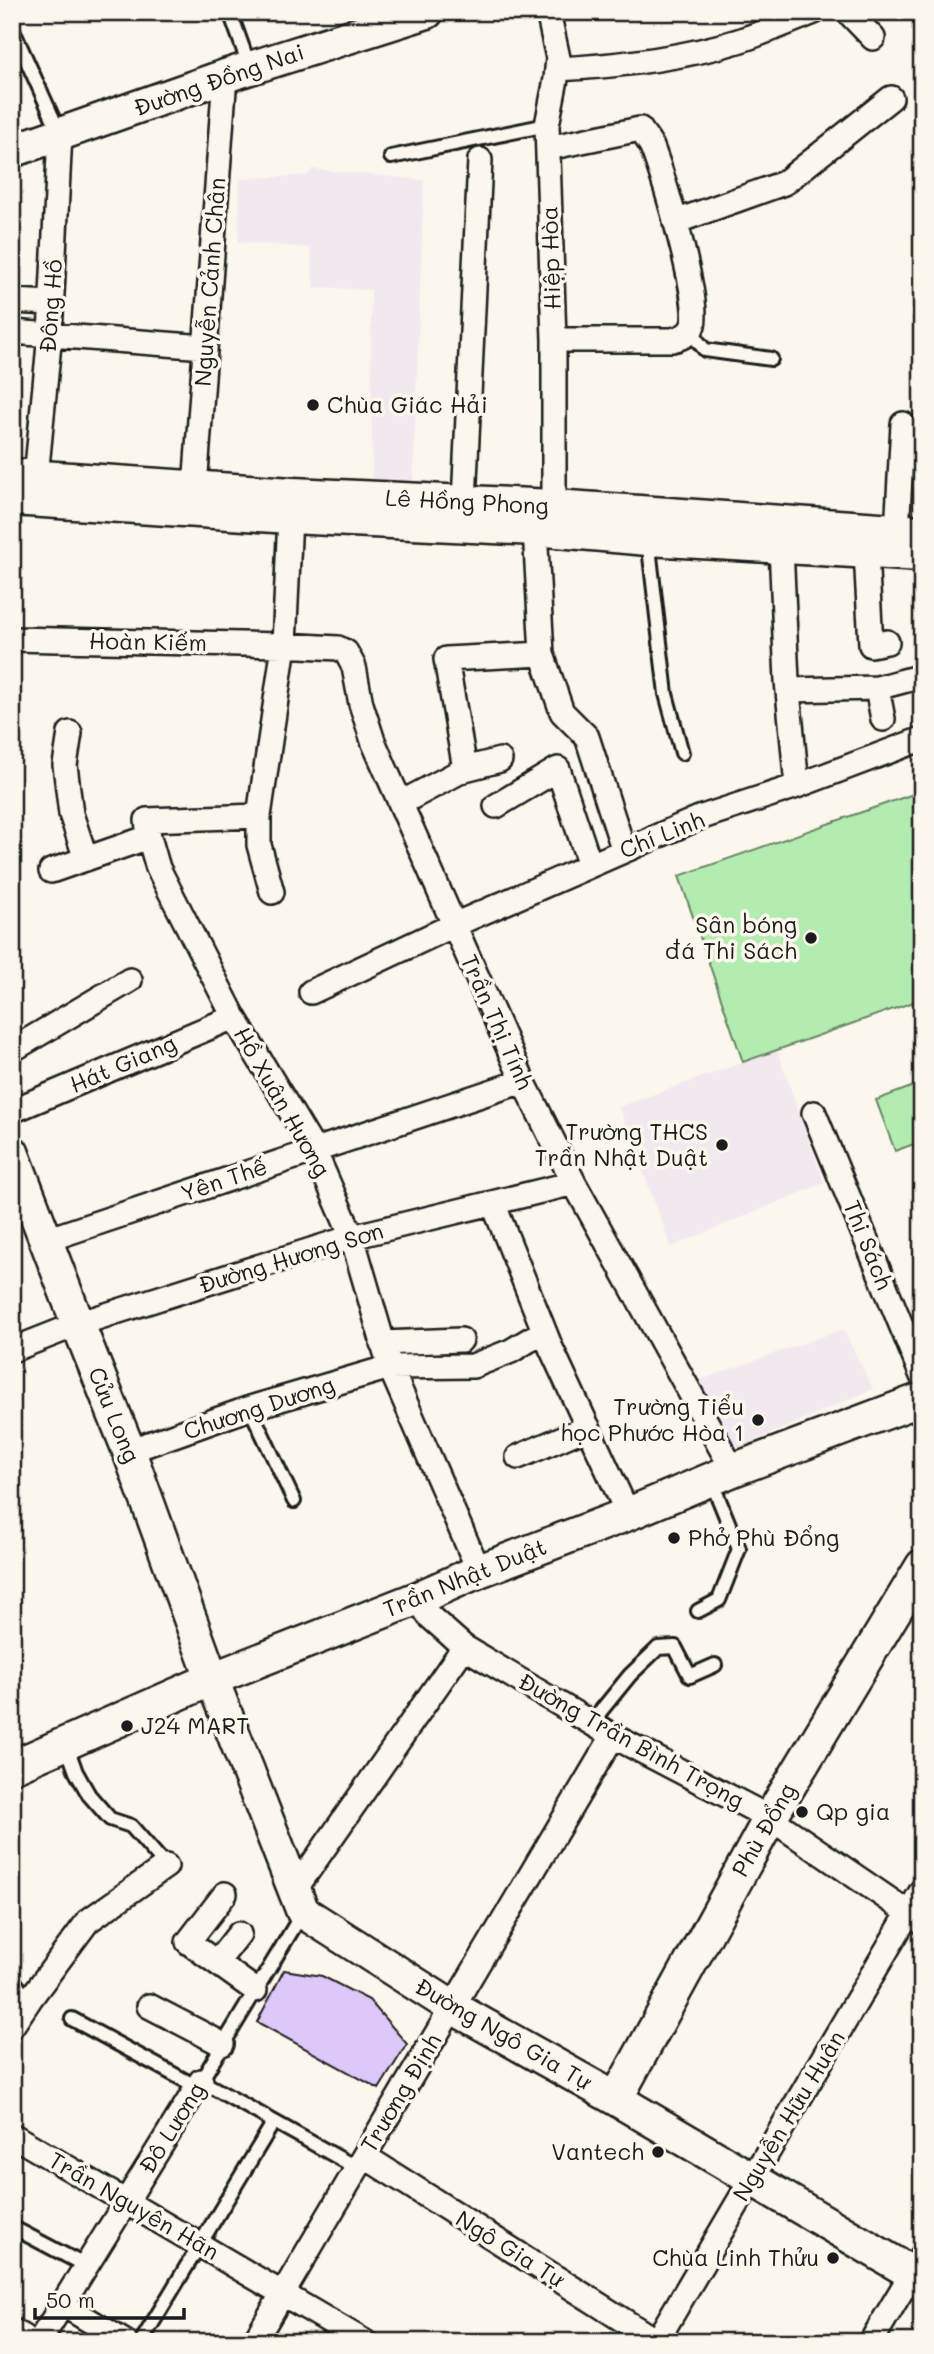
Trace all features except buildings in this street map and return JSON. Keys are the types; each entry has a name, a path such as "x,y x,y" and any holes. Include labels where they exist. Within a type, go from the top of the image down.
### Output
{"street":[{"name":"Đường Đồng Nai","path":"12,151 237,72 427,12"},
{"name":"Hiệp Hòa","path":"548,12 555,37 557,69 548,136 554,340 545,518 542,654 562,712 587,737 624,850"},
{"path":"557,69 666,59 738,41 814,12"},
{"path":"848,12 873,38"},
{"name":"Nguyễn Cảnh Chân","path":"204,496 205,347 237,72"},
{"path":"675,222 784,183 891,98"},
{"path":"548,136 640,129 651,144 675,222 692,298 692,325 688,333 672,340 554,340"},
{"name":"Đông Hồ","path":"24,476 50,334 60,134"},
{"path":"464,502 480,160"},
{"path":"12,301 51,303"},
{"path":"12,332 205,347"},
{"path":"903,424 909,531"},
{"name":"Lê Hồng Phong","path":"24,476 291,505 545,518 909,531"},
{"name":"Lê Hồng Phong","path":"12,499 204,496"},
{"name":"Lê Hồng Phong","path":"291,505 464,502 648,539 922,555"},
{"path":"272,892 259,845 259,816 284,645 291,505"},
{"path":"781,547 788,691 797,786"},
{"path":"866,552 871,645 887,642"},
{"name":"Hoàn Kiếm","path":"12,639 284,645"},
{"name":"Trần Thị Tính","path":"284,645 338,648 350,658 367,724 523,1081 722,1475"},
{"path":"465,769 446,659 542,654"},
{"path":"788,691 877,688 922,676"},
{"path":"877,688 883,719"},
{"path":"70,733 65,765 71,814 86,859"},
{"name":"Chí Linh","path":"311,992 454,925 699,818 797,786 919,740"},
{"path":"401,803 465,769 500,760"},
{"path":"496,806 558,769 590,865"},
{"path":"51,871 149,837 147,820 259,816"},
{"name":"Hồ Xuân Hương","path":"149,837 158,868 234,1017 314,1150 352,1237 390,1367 479,1571"},
{"path":"12,1050 130,980"},
{"name":"Hát Giang","path":"12,1111 234,1017"},
{"name":"Yên Thế","path":"46,1240 523,1081"},
{"name":"Thi Sách","path":"814,1113 922,1376"},
{"name":"Cửu Long","path":"12,1152 129,1451 212,1679"},
{"name":"Đường Hương Sơn","path":"12,1350 78,1324 352,1237 574,1183"},
{"path":"493,1203 544,1331 628,1514"},
{"name":"Chương Dương","path":"129,1451 250,1408 390,1367 472,1366 511,1351 544,1331"},
{"path":"382,1343 461,1340"},
{"name":"Trần Nhật Duật","path":"12,1767 212,1679 418,1598 479,1571 922,1399"},
{"path":"518,1457 588,1427"},
{"name":"Phù Đổng","path":"616,2099 770,1818 920,1575"},
{"name":"Đường Trần Bình Trọng","path":"418,1598 429,1616 464,1647 613,1736 770,1818 915,1918"},
{"path":"298,1902 464,1647"},
{"path":"212,1679 298,1902"},
{"name":"Trương Định","path":"254,2342 613,1736"},
{"path":"12,2026 88,1921 166,1866"},
{"name":"Nguyễn Hữu Huân","path":"656,2341 752,2179 915,1918 922,1890"},
{"path":"225,1894 188,1942 255,1990"},
{"name":"Đường Ngô Gia Tự","path":"298,1902 452,2007 752,2179 918,2270"},
{"path":"217,1962 239,1934"},
{"path":"149,2006 222,2044"},
{"name":"Đô Lương","path":"39,2342 199,2084"},
{"name":"Trần Nguyên Hãn","path":"12,2135 365,2342"},
{"name":"Ngô Gia Tự","path":"360,2162 656,2341"},
{"path":"870,2342 918,2270"},
{"path":"62,2304 125,2342"},
{"path":"12,2330 31,2342"}],"lane":[{"path":"230,12 237,72"},
{"path":"12,28 60,134"},
{"path":"391,157 548,136"},
{"path":"692,325 697,340 705,350 771,359"},
{"path":"648,539 666,694 682,753"},
{"path":"250,1408 295,1501"},
{"path":"698,1611 719,1600 739,1549 722,1475"},
{"path":"591,1723 629,1675 658,1648 675,1647 690,1676 715,1665"},
{"path":"66,1744 76,1772 89,1795 110,1819 131,1826 166,1866"},
{"name":"Đô Lương","path":"199,2084 255,1990 298,1902"},
{"path":"12,1978 24,1996 30,1999"},
{"path":"72,2019 273,2123 360,2162"},
{"path":"141,2342 273,2123"},
{"path":"12,2227 86,2266"}],"shaded area":[{"path":"312,169 424,180 413,483 372,484 371,290 314,287 310,248 238,242 240,179 308,175"},
{"name":"Trường THCS Trần Nhật Duật","path":"777,1050 824,1183 671,1247 619,1107"},
{"name":"Trường Tiểu học Phước Hòa 1","path":"843,1329 873,1389 731,1451 695,1382"}],"green space":[{"name":"Sân bóng đá Thi Sách","path":"922,791 922,999 743,1062 679,876"},
{"path":"922,1083 922,1141 895,1151 876,1100"}],"place":[{"name":"Chùa Giác Hải","path":"313,405"},
{"name":"Sân bóng đá Thi Sách","path":"811,938"},
{"name":"Trường THCS Trần Nhật Duật","path":"722,1145"},
{"name":"Trường Tiểu học Phước Hòa 1","path":"758,1420"},
{"name":"Phở Phù Đổng","path":"674,1538"},
{"name":"J24 MART","path":"127,1726"},
{"name":"Qp gia","path":"802,1812"},
{"name":"Vantech","path":"658,2152"},
{"name":"Chùa Linh Thửu","path":"833,2258"}]}
